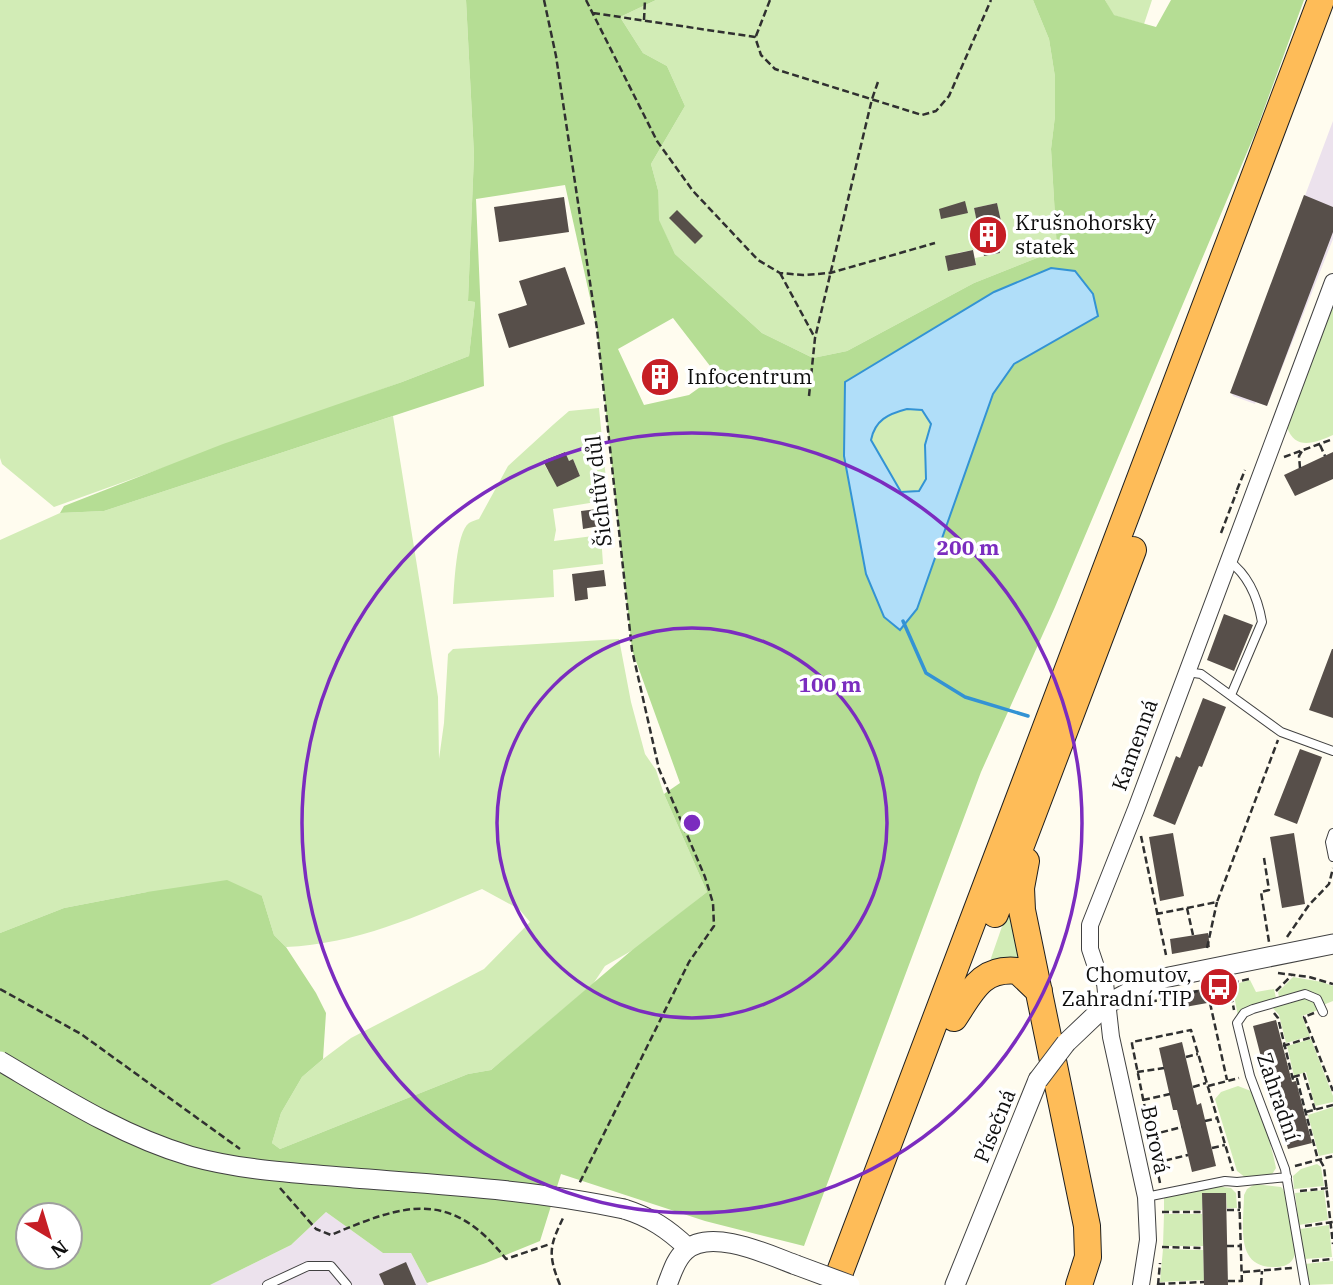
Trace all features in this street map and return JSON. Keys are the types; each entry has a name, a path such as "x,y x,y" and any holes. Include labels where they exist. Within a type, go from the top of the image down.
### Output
{"highway":[{"path":"835,1285 1321,0"},
{"path":"852,1285 1035,811 1333,15"},
{"path":"1035,811 1021,888 1022,910 1087,1226 1088,1257 1079,1285"},
{"path":"954,1018 980,981 995,972 1018,971 1039,991"}],"street":[{"name":"Kamenná","path":"1107,1004 1105,983 1090,949 1090,925 1333,282"},
{"path":"1107,1004 1164,978 1333,944"},
{"name":"Písečná","path":"955,1285 1038,1080 1066,1042 1107,1004"},
{"name":"Borová","path":"1107,1004 1111,1037 1146,1197 1148,1240 1141,1285"},
{"path":"0,1061 107,1122 192,1157 286,1172 514,1190 583,1200 624,1209 654,1220 688,1248"},
{"path":"667,1285 678,1258 688,1248 707,1242 730,1244 852,1285"}],"lane":[{"path":"1229,561 1247,580 1260,610 1262,622 1231,695"},
{"path":"1187,671 1201,674 1281,732 1333,750"},
{"path":"1333,833 1330,842 1333,858"},
{"path":"1237,1023 1244,1013 1278,1001 1310,994 1317,999 1323,1011"},
{"name":"Zahradní","path":"1237,1023 1250,1076 1286,1173 1304,1285"},
{"path":"1146,1197 1225,1181 1237,1182 1286,1173"},
{"path":"267,1285 308,1266 331,1266 347,1285"}],"path":[{"name":"Šichtův důl","path":"544,0 556,56 597,329 632,650 659,769 705,877 713,904 714,926 689,962 578,1187"},
{"path":"586,0 657,141 692,191 758,260 780,273 830,273 935,243"},
{"path":"643,20 645,0"},
{"path":"770,0 755,37 761,55 775,69 922,115 936,111 949,96 991,0"},
{"path":"593,13 755,37"},
{"path":"809,396 815,338 878,79"},
{"path":"780,273 815,338"},
{"path":"1320,445 1325,456"},
{"path":"1300,468 1299,456 1302,451"},
{"path":"1221,533 1237,491"},
{"path":"1207,948 1217,902 1281,732"},
{"path":"1136,809 1166,955"},
{"path":"1264,858 1269,890 1261,892 1269,942 1276,942"},
{"path":"1284,942 1309,905 1329,884 1333,868"},
{"path":"1156,914 1217,902"},
{"path":"1187,908 1193,935"},
{"path":"1278,973 1333,984"},
{"path":"1278,1001 1276,991 1292,975"},
{"path":"1144,1003 1249,979"},
{"path":"1229,985 1237,1023"},
{"path":"0,989 82,1034 246,1153"},
{"path":"1210,1003 1227,1080"},
{"path":"1268,1004 1278,1018 1293,1080 1297,1079 1319,1160 1324,1167 1333,1244"},
{"path":"1323,1011 1304,1017 1333,1091"},
{"path":"1162,1192 1132,1042 1191,1030 1237,1182 1243,1283 1228,1281"},
{"path":"1284,1046 1312,1037"},
{"path":"1186,1057 1198,1054"},
{"path":"1138,1073 1164,1068"},
{"path":"1293,1077 1304,1074 1315,1110"},
{"path":"1193,1087 1250,1076"},
{"path":"1143,1100 1170,1094"},
{"path":"1305,1112 1333,1105"},
{"path":"1205,1121 1217,1118"},
{"path":"1150,1136 1182,1127"},
{"path":"1212,1148 1225,1145"},
{"path":"1155,1163 1188,1155"},
{"path":"1286,1173 1333,1156"},
{"path":"278,1186 316,1229 331,1234 397,1210 434,1208 462,1220 489,1238 506,1259 550,1244"},
{"path":"1290,1192 1327,1188"},
{"path":"560,1285 554,1271 550,1244 567,1210"},
{"path":"1227,1210 1240,1210"},
{"path":"1162,1212 1203,1212"},
{"path":"1296,1227 1332,1222"},
{"path":"1227,1246 1242,1246"},
{"path":"1162,1247 1203,1248"},
{"path":"1243,1272 1333,1259"},
{"path":"1261,1285 1262,1271"},
{"path":"1158,1284 1204,1282"}],"shaded area":[{"path":"1333,121 1333,239 1267,406 1256,402 1255,404 1231,393"},
{"path":"326,1212 383,1253 411,1253 428,1285 210,1285 291,1245"}],"green space":[{"path":"0,0 466,0 474,155 468,301 475,302 469,356 54,507 2,464 0,458"},
{"path":"466,0 656,0 620,17 643,53 667,66 685,106 651,164 658,190 659,220 675,254 762,333 813,358 847,351 974,283 1057,250 1051,149 1055,116 1055,77 1049,39 1033,0 1105,0 1114,15 1156,27 1171,0 1304,0 1256,131 1055,607 981,772 804,1246 705,1221 561,1174 540,1241 427,1283 411,1253 383,1253 326,1212 291,1245 210,1285 0,1285 0,933 64,908 227,880 262,896 274,935 286,947 326,1013 323,1059 302,1077 281,1113 272,1143 280,1149 468,1074 491,1070 631,951 707,892 664,794 680,783 632,650 597,329 565,185 476,199 484,386 104,511 60,513 64,506 223,444 469,356 475,302 468,301 474,155","holes":["994,292 1098,316 1014,364 993,394 917,609 900,630 884,617 866,574 844,456","673,318 717,375 689,395 644,405 618,349"]},
{"path":"656,0 1033,0 1049,39 1055,77 1055,116 1051,149 1057,250 974,283 847,351 813,358 762,333 675,254 658,220 658,190 651,164 685,106 667,66 643,53 620,17","holes":["997,203 1001,221 994,223 1000,253 975,258 976,265 949,271 957,253 983,248 974,208"]},
{"path":"1105,0 1152,0 1144,24 1113,15"},
{"path":"1333,304 1333,435 1313,442 1300,442 1295,440 1287,427"},
{"path":"599,408 608,500 553,509 556,530 554,541 601,535 603,564 553,570 554,597 453,604 456,561 465,528 479,519 508,466 569,411","holes":["564,452 569,461 573,459 580,476 557,486 552,477 565,463 548,471 543,462"]},
{"path":"907,409 922,410 931,424 925,445 927,480 919,491 901,492 871,440 883,419"},
{"path":"393,416 438,697 439,759 448,654 453,649 619,639 631,702 645,754 656,770 707,892 638,947 605,966 593,984 491,1070 468,1074 280,1149 272,1143 281,1113 302,1077 351,1038 484,969 530,922 519,909 482,889 386,927 312,945 286,947 274,935 262,896 147,892 64,908 0,933 0,540 60,513 104,511"},
{"path":"1009,910 1024,960 990,961 1007,912"},
{"path":"1293,977 1333,986 1333,1001 1323,1005 1309,991 1279,997 1278,992"},
{"path":"1250,980 1256,992 1274,989 1276,998 1247,1007 1238,1016 1232,985"},
{"path":"1307,997 1316,1003 1318,1010 1302,1016 1310,1036 1286,1043 1279,1015 1272,1007"},
{"path":"1311,1039 1333,1096 1333,1102 1315,1106 1306,1072 1294,1076 1287,1046"},
{"path":"1238,1086 1251,1091 1262,1119 1276,1168 1271,1176 1246,1178 1237,1171 1215,1099 1221,1092"},
{"path":"1333,1107 1333,1153 1319,1156 1308,1115"},
{"path":"1317,1164 1321,1167 1324,1186 1294,1189 1293,1176 1301,1169"},
{"path":"1255,1184 1281,1187 1287,1200 1293,1222 1295,1254 1285,1266 1261,1265 1252,1260 1247,1252 1243,1230 1244,1195 1247,1189"},
{"path":"1215,1186 1231,1188 1236,1193 1237,1208 1227,1208 1226,1193 1203,1193 1202,1210 1164,1211 1164,1197"},
{"path":"1324,1190 1328,1220 1299,1225 1295,1193"},
{"path":"1164,1214 1202,1214 1203,1246 1163,1246"},
{"path":"1329,1225 1332,1257 1304,1259 1300,1229"},
{"path":"1163,1249 1203,1250 1204,1280 1160,1282"},
{"path":"1333,1261 1333,1284 1308,1285 1305,1264"}],"water":[{"path":"1051,268 1075,271 1093,294 1098,316 1014,364 993,394 917,609 900,630 884,617 866,574 844,456 845,382 994,292","holes":["907,409 922,410 931,424 925,445 926,479 919,491 901,492 871,440 876,427 888,416"]}],"building":[{"path":"1304,195 1333,207 1333,232 1267,406 1230,393"},
{"path":"564,197 569,232 499,242 494,207"},
{"name":"Krušnohorský statek","path":"965,201 968,213 941,219 939,209"},
{"name":"Krušnohorský statek","path":"997,203 1001,221 994,223 1000,253 984,256 974,208"},
{"path":"677,210 703,236 695,244 669,218"},
{"name":"Krušnohorský statek","path":"973,250 976,265 948,271 945,256"},
{"path":"565,267 585,324 509,348 498,314 527,305 519,281"},
{"name":"Infocentrum","path":"663,363 672,385 658,391 647,369"},
{"path":"565,452 569,461 573,459 580,476 557,487 543,461"},
{"path":"1333,452 1333,479 1295,496 1284,475"},
{"path":"597,509 599,526 583,529 581,511"},
{"path":"604,570 606,586 587,588 588,599 575,601 572,574"},
{"path":"1224,614 1253,625 1234,671 1207,660"},
{"path":"1333,649 1333,718 1309,710"},
{"path":"1203,698 1226,707 1175,825 1153,816 1176,756 1180,758"},
{"path":"1300,749 1322,757 1297,824 1274,815"},
{"path":"1173,833 1184,896 1160,901 1149,837"},
{"path":"1294,833 1305,904 1282,908 1270,837"},
{"path":"1208,933 1210,947 1172,954 1170,939"},
{"path":"1221,985 1224,1000 1185,1007 1183,993"},
{"path":"1276,1020 1312,1143 1288,1149 1253,1026"},
{"path":"1182,1042 1197,1105 1201,1103 1216,1166 1192,1172 1177,1110 1173,1110 1159,1048"},
{"path":"1202,1193 1226,1193 1228,1285 1204,1285"},
{"path":"406,1262 416,1285 384,1285 379,1274"}],"waterway":[{"path":"903,621 926,673 965,697 1028,716"}],"place":[{"name":"Krušnohorský statek","path":"988,235"},
{"name":"Infocentrum","path":"660,377"},
{"name":"Chomutov, Zahradní TIP","path":"1219,987"}]}
